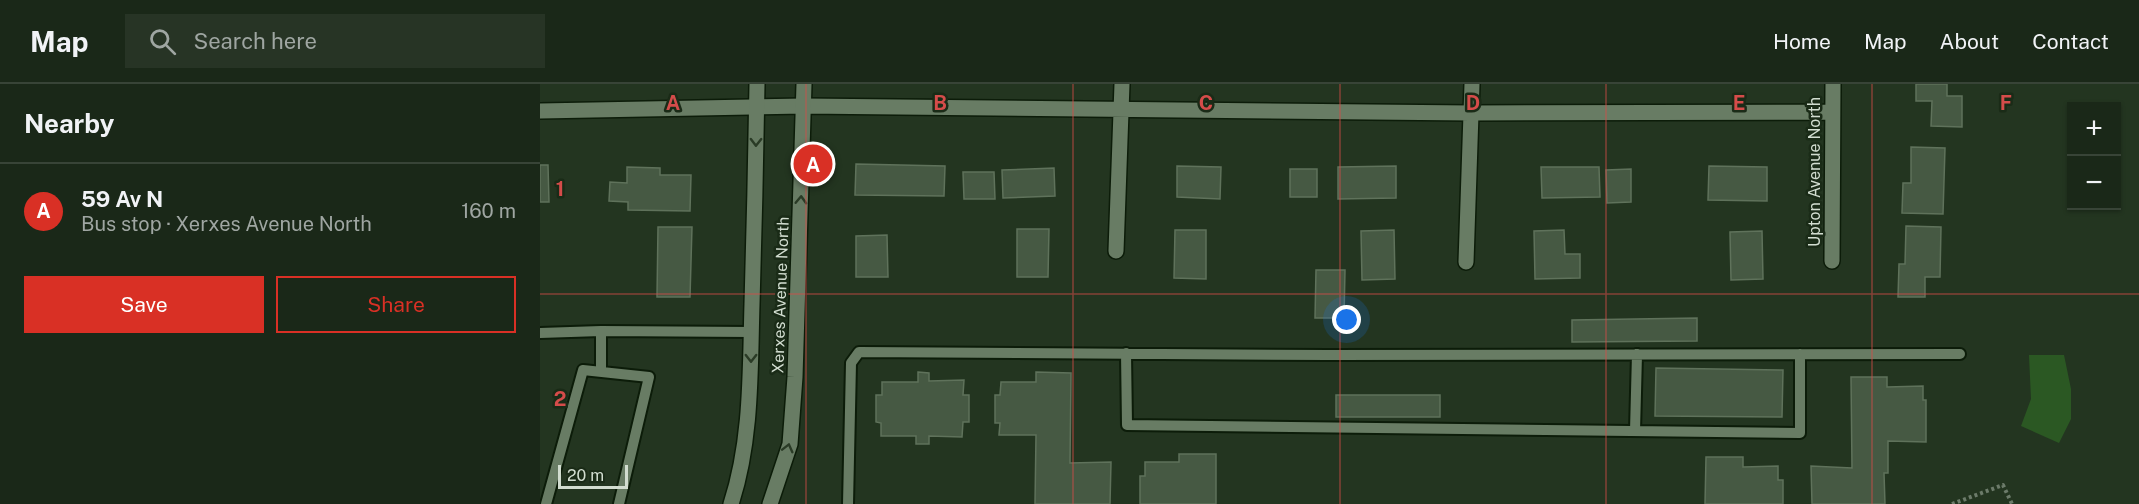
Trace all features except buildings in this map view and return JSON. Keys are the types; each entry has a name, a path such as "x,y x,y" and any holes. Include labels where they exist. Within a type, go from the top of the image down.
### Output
{"street":[{"name":"Xerxes Avenue North","path":"731,504 744,441 751,375 757,84"},
{"name":"Xerxes Avenue North","path":"770,504 789,444 796,366 804,84"},
{"path":"1116,251 1122,84"},
{"path":"1467,262 1472,84"},
{"name":"Upton Avenue North","path":"1832,261 1833,84"},
{"path":"540,111 757,109 804,106 1472,113 1832,111"}],"lane":[{"path":"601,331 601,372"},
{"path":"540,333 751,332"},
{"path":"848,504 852,363 859,352 1960,354"},
{"path":"1126,353 1127,425 1800,433 1800,354"},
{"path":"1635,431 1637,354"},
{"path":"546,504 583,370 649,377 619,504"}],"path":[{"path":"1952,504 2003,485 2012,504"}],"shaded area":[{"path":"2029,355 2064,355 2071,389 2071,419 2059,443 2021,426 2031,399"}],"place":[{"name":"59 Av N","path":"813,164"}]}
